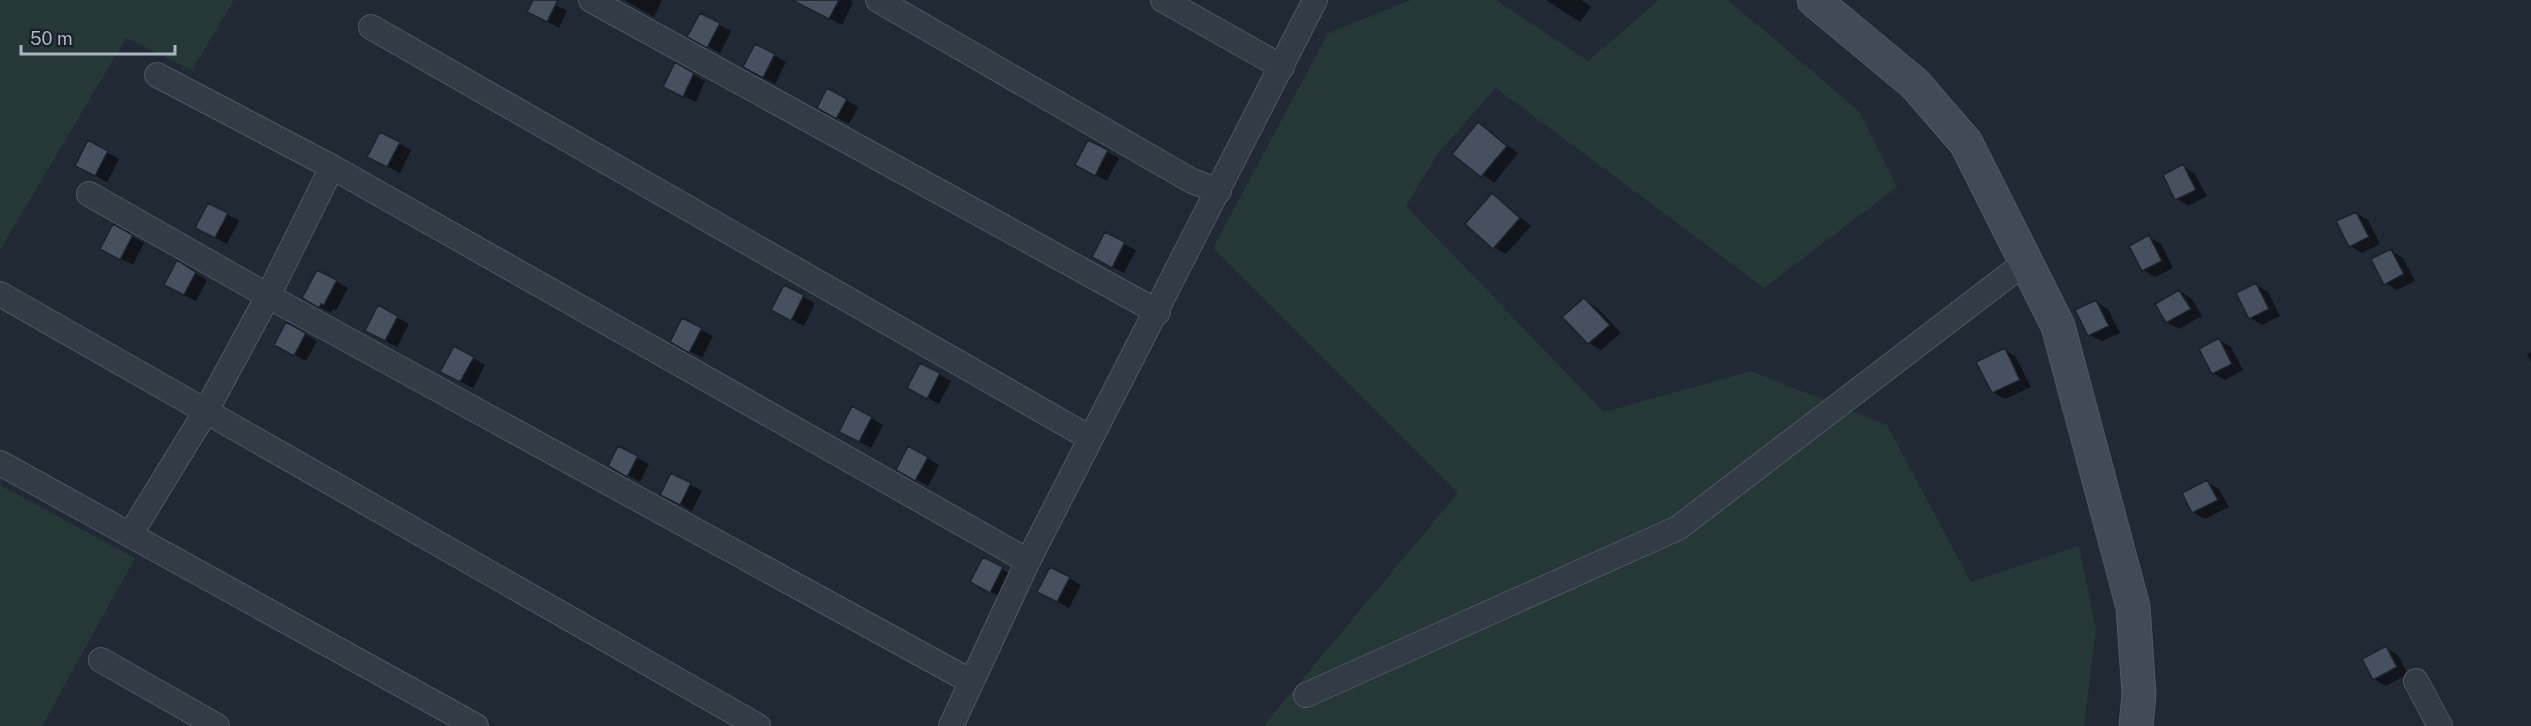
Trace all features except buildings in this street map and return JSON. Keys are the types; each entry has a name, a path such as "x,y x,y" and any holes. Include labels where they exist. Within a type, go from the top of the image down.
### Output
{"main road":[{"path":"1814,0 1915,84 1966,143 2028,261 2058,326 2133,607 2139,694 2136,726"}],"street":[{"path":"591,0 1158,312"},
{"path":"878,0 1192,181 1219,191"},
{"path":"1163,0 1282,67"},
{"path":"951,726 969,681 1028,561 1090,438 1158,312 1316,0"},
{"path":"371,27 1090,438"},
{"path":"157,75 332,167 1028,561"},
{"path":"130,535 206,411 268,296 332,167"},
{"path":"89,194 268,296 969,681"},
{"path":"1306,695 1678,528 2028,261"},
{"path":"0,294 758,726"},
{"path":"0,463 476,726"},
{"path":"101,660 217,726"},
{"path":"2416,681 2440,726"}],"shaded area":[{"path":"0,0 234,0 192,70 126,38 0,250"},
{"path":"1411,0 1496,0 1588,61 1659,0 1728,0 1859,111 1897,187 1764,288 1496,88 1439,152 1406,206 1604,412 1751,371 1887,425 1971,582 2079,546 2096,630 2084,726 1263,726 1458,493 1213,248 1328,33"},
{"path":"0,485 135,558 42,726 0,726"}]}
